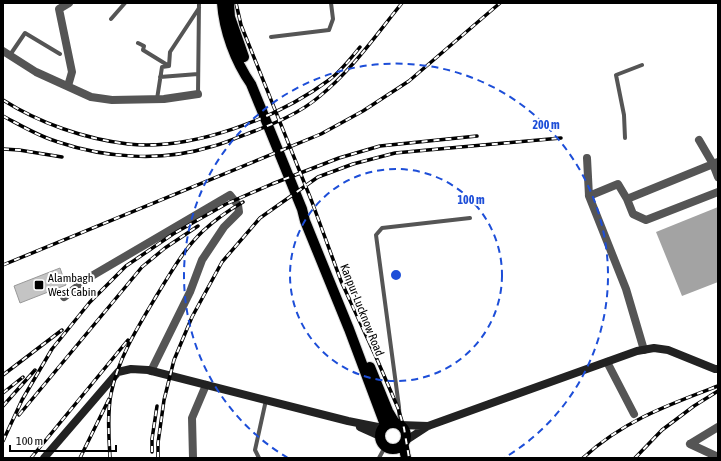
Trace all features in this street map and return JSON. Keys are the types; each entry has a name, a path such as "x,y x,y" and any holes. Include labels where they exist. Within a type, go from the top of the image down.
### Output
{"main road":[{"path":"222,3 223,15 228,34 244,73 251,84"},
{"path":"229,3 230,16 250,72 251,84"},
{"name":"Kanpur-Lucknow Road","path":"251,84 302,209 311,220 388,411 388,427 381,442 390,458"},
{"name":"Kanpur-Lucknow Road","path":"388,427 402,427 406,434 404,443 406,458"},
{"path":"385,447 394,449 404,443"}],"street":[{"path":"68,86 72,72 59,8 69,3"},
{"path":"6,53 36,72 91,97 112,100 157,99 198,94"},
{"path":"699,140 715,163 718,177"},
{"path":"587,158 590,196 626,289 644,350"},
{"path":"627,200 715,163"},
{"path":"590,196 618,184 634,214 646,220 718,192"},
{"path":"64,297 90,278 230,195 238,205 239,212 224,227 202,260 190,292 151,371"},
{"path":"404,443 428,426 644,350 654,348 668,350 718,369"},
{"path":"607,362 634,414"},
{"path":"44,458 118,372 131,370 151,371 348,421 388,427 428,426"},
{"path":"193,458 192,418 206,385"},
{"path":"718,427 690,444 718,457"}],"lane":[{"path":"111,19 125,3"},
{"path":"271,37 329,30 333,19 331,3"},
{"path":"169,66 170,52 199,5"},
{"path":"198,94 199,5"},
{"path":"6,53 25,33 60,54"},
{"path":"138,43 144,46 143,50 169,66"},
{"path":"625,138 624,115 616,75 642,65"},
{"path":"157,99 162,67 169,66"},
{"path":"160,77 198,74"},
{"path":"388,427 399,407 376,235 382,228 470,218"},
{"path":"259,458 254,450 266,400"},
{"path":"379,458 385,447"}],"shaded area":[{"path":"718,207 718,282 682,296 656,232"}],"building":[{"path":"60,268 66,285 20,303 14,286"}],"railway":[{"path":"236,3 241,25 312,202 341,281 398,408 404,428 409,458"},
{"path":"3,116 51,140 95,152 114,155 173,155 215,146 295,113 320,96 353,64 402,3"},
{"path":"3,265 321,134 363,111 409,81 500,3"},
{"path":"3,100 47,123 95,138 128,144 153,145 179,142 206,137 233,129 260,119 285,107 333,77 360,47"},
{"path":"3,441 22,400 52,349 90,302 126,266 173,234 226,204 339,158 380,146 477,136"},
{"path":"158,458 158,443 164,400 174,360 192,317 222,262 260,218 318,177 353,164 395,153 561,138"},
{"path":"3,149 62,157"},
{"path":"110,458 109,418 111,394 114,381 130,342 167,278 190,245 212,223 243,202"},
{"path":"19,415 142,267 165,248 198,226"},
{"path":"3,375 62,330"},
{"path":"31,458 128,340"},
{"path":"3,406 35,370"},
{"path":"3,393 23,377"},
{"path":"583,458 598,445 630,424 664,407 718,386"},
{"path":"635,458 662,430 694,406 718,391"},
{"path":"80,458 109,399"},
{"path":"152,452 152,439 157,406"}],"place":[{"name":"Alambagh West Cabin","path":"39,285"}]}
